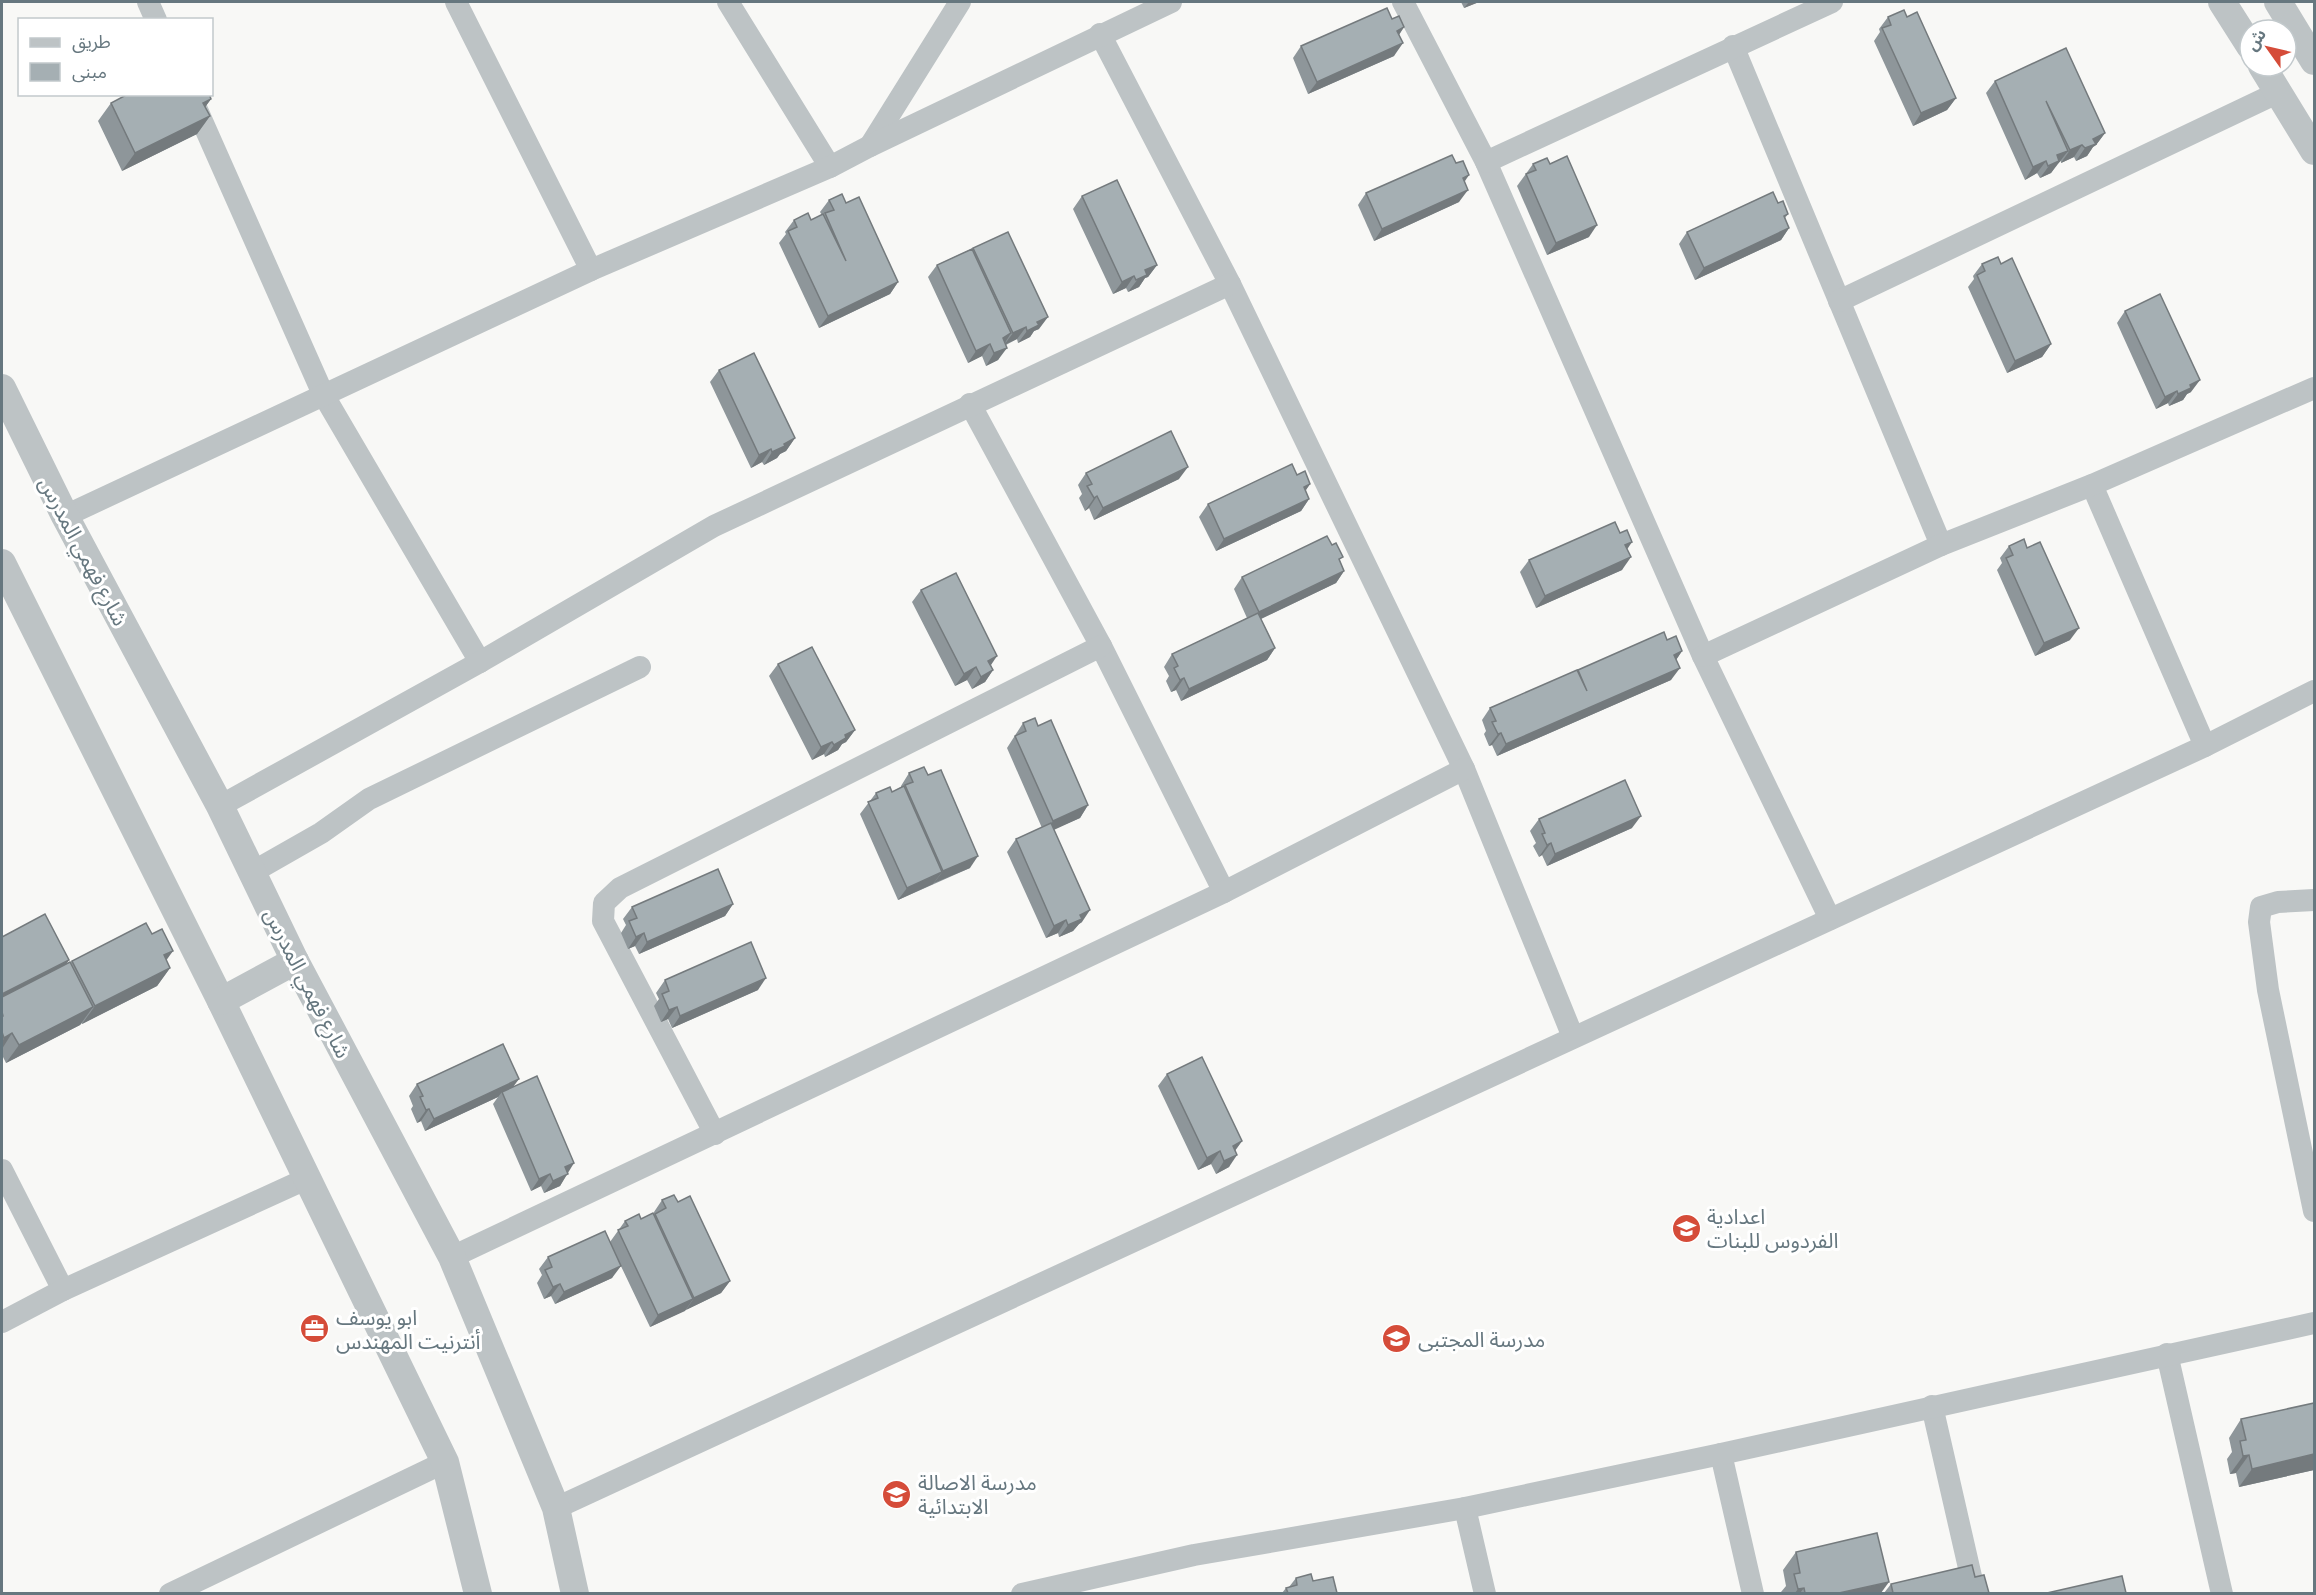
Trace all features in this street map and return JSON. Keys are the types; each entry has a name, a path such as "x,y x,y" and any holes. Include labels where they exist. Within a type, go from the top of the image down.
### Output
{"street":[{"path":"148,2 155,18"},
{"path":"456,2 591,270"},
{"path":"728,2 830,167"},
{"path":"870,146 960,2"},
{"path":"65,516 591,270 830,167 1100,34 1171,2"},
{"path":"1403,2 1486,162 1703,656 1830,919"},
{"path":"1486,162 1832,2"},
{"path":"2222,2 2238,27"},
{"path":"2278,2 2314,61"},
{"path":"1100,34 1230,284 1464,769 1573,1037"},
{"path":"1733,46 1941,545"},
{"path":"2270,78 2314,151"},
{"path":"1839,301 2279,92"},
{"path":"191,96 323,394 480,662"},
{"path":"220,806 480,662 714,526 1230,284"},
{"path":"1703,656 1941,545 2092,485 2314,387"},
{"name":"شارع فهمي المدرس","path":"2,388 65,516 220,806 295,961 452,1257 556,1508 575,1593"},
{"path":"970,404 1101,645 1224,892"},
{"path":"2092,485 2205,746"},
{"path":"2,563 220,1001 445,1462 478,1593"},
{"path":"714,1134 603,921 604,903 620,888 1101,645"},
{"path":"251,873 321,833 369,800 640,667"},
{"path":"556,1508 2205,746 2314,691"},
{"path":"452,1257 1224,892 1464,769"},
{"path":"2314,900 2278,902 2260,907 2259,922 2268,990 2314,1211"},
{"path":"220,1001 295,961"},
{"path":"2,1170 63,1290"},
{"path":"2,1322 63,1290 306,1179"},
{"path":"1022,1593 1194,1555 1464,1508 1721,1454 2314,1323"},
{"path":"2167,1354 2222,1593"},
{"path":"1932,1406 1975,1593"},
{"path":"1721,1454 1753,1593"},
{"path":"170,1593 445,1462"},
{"path":"1464,1508 1485,1593"}],"building":[{"path":"1387,8 1392,19 1399,16 1404,27 1397,31 1403,43 1317,82 1301,46"},
{"path":"1904,10 1907,17 1917,12 1956,98 1921,113 1882,28 1891,25 1888,17"},
{"path":"2066,48 2105,133 2093,139 2096,144 2085,148 2082,145 2070,150 2046,101 2068,151 2057,155 2059,161 2048,166 2046,161 2033,167 1995,81"},
{"path":"124,96 210,96 211,99 203,103 210,116 135,153 111,103"},
{"path":"1452,155 1456,163 1463,161 1469,175 1463,178 1468,190 1382,229 1366,193"},
{"path":"1567,156 1597,225 1556,243 1526,174 1536,170 1533,164 1547,158 1550,164"},
{"path":"1117,180 1157,265 1145,270 1147,275 1136,280 1134,276 1122,282 1082,196"},
{"path":"1773,192 1778,203 1783,201 1788,214 1784,216 1789,228 1704,268 1687,232"},
{"path":"842,194 846,203 859,197 898,282 828,316 788,231 797,227 794,220 808,213 811,220 823,214 846,261 825,213 834,210 829,200"},
{"path":"1008,232 1048,317 1037,322 1039,325 1027,331 1026,327 1013,333 973,248"},
{"path":"972,249 1011,333 1003,338 1007,348 994,353 990,344 976,351 937,265"},
{"path":"1998,257 2001,264 2012,258 2051,344 2015,361 1977,275 1985,271 1982,264"},
{"path":"2160,294 2200,380 2190,385 2191,388 2165,397 2125,311"},
{"path":"754,353 795,438 784,444 785,446 759,455 719,370"},
{"path":"1171,431 1188,467 1103,508 1097,496 1094,498 1087,486 1092,484 1086,473"},
{"path":"1292,464 1297,475 1305,471 1310,484 1304,487 1309,499 1224,539 1208,504"},
{"path":"1615,522 1620,533 1627,530 1632,542 1625,545 1631,557 1545,596 1529,560"},
{"path":"1327,536 1332,545 1336,543 1343,557 1339,559 1344,571 1259,612 1242,577"},
{"path":"2024,539 2027,548 2040,542 2079,628 2044,643 2006,558 2013,555 2009,546"},
{"path":"956,573 997,656 988,661 993,670 981,677 976,667 964,674 921,590"},
{"path":"1258,613 1275,648 1189,689 1184,678 1180,680 1174,668 1178,666 1172,654"},
{"path":"1664,632 1667,640 1676,636 1682,651 1674,655 1680,668 1506,744 1501,733 1498,734 1492,722 1496,721 1490,708 1577,670 1587,691 1578,670"},
{"path":"812,647 855,730 834,745 832,742 821,747 778,664"},
{"path":"1035,718 1038,726 1051,720 1088,805 1053,821 1015,736 1026,731 1023,723"},
{"path":"924,767 928,775 941,770 978,856 943,871 905,785 913,782 909,773"},
{"path":"1625,780 1641,816 1555,854 1551,843 1547,845 1539,819"},
{"path":"904,786 942,872 907,888 868,802 878,798 876,793 890,787 892,792"},
{"path":"1051,823 1090,910 1080,915 1082,919 1068,925 1066,920 1054,926 1016,839"},
{"path":"718,869 733,904 647,942 644,933 636,937 629,921 637,918 632,907"},
{"path":"45,914 69,960 2,994 2,937"},
{"path":"146,923 152,934 162,929 173,951 164,955 170,968 95,1006 72,961"},
{"path":"751,942 766,978 680,1016 677,1007 669,1010 662,994 669,991 665,980"},
{"path":"70,962 93,1007 19,1045 12,1033 4,1038 2,997"},
{"path":"503,1044 519,1079 434,1119 429,1109 426,1110 417,1084"},
{"path":"1202,1057 1242,1141 1233,1146 1237,1155 1224,1161 1220,1151 1207,1158 1167,1074"},
{"path":"537,1076 574,1163 565,1167 568,1174 553,1181 550,1174 539,1179 502,1092"},
{"path":"674,1195 678,1202 690,1196 730,1281 694,1298 655,1214 666,1208 662,1200"},
{"path":"653,1213 693,1299 658,1315 618,1230 628,1226 625,1221 639,1214 641,1219"},
{"path":"605,1231 621,1266 564,1292 560,1284 553,1287 545,1270 552,1267 548,1257"},
{"path":"2314,1403 2314,1454 2252,1469 2249,1455 2243,1456 2240,1441 2246,1440 2241,1419"},
{"path":"1877,1533 1889,1582 1839,1593 1805,1593 1804,1588 1798,1589 1794,1574 1800,1573 1796,1552"},
{"path":"1972,1565 1975,1577 1984,1575 1989,1593 1893,1593 1891,1584"},
{"path":"1311,1574 1313,1581 1333,1577 1337,1593 1288,1593 1286,1588 1297,1585 1296,1578"},
{"path":"2122,1576 2126,1593 2047,1593"}],"place":[{"name":"اعدادية الفردوس للبنات","path":"1686,1228"},
{"name":"ابو يوسف أنترنيت المهندس","path":"315,1329"},
{"name":"مدرسة المجتبى","path":"1397,1339"},
{"name":"مدرسة الاصالة الابتدائية","path":"897,1494"}]}
